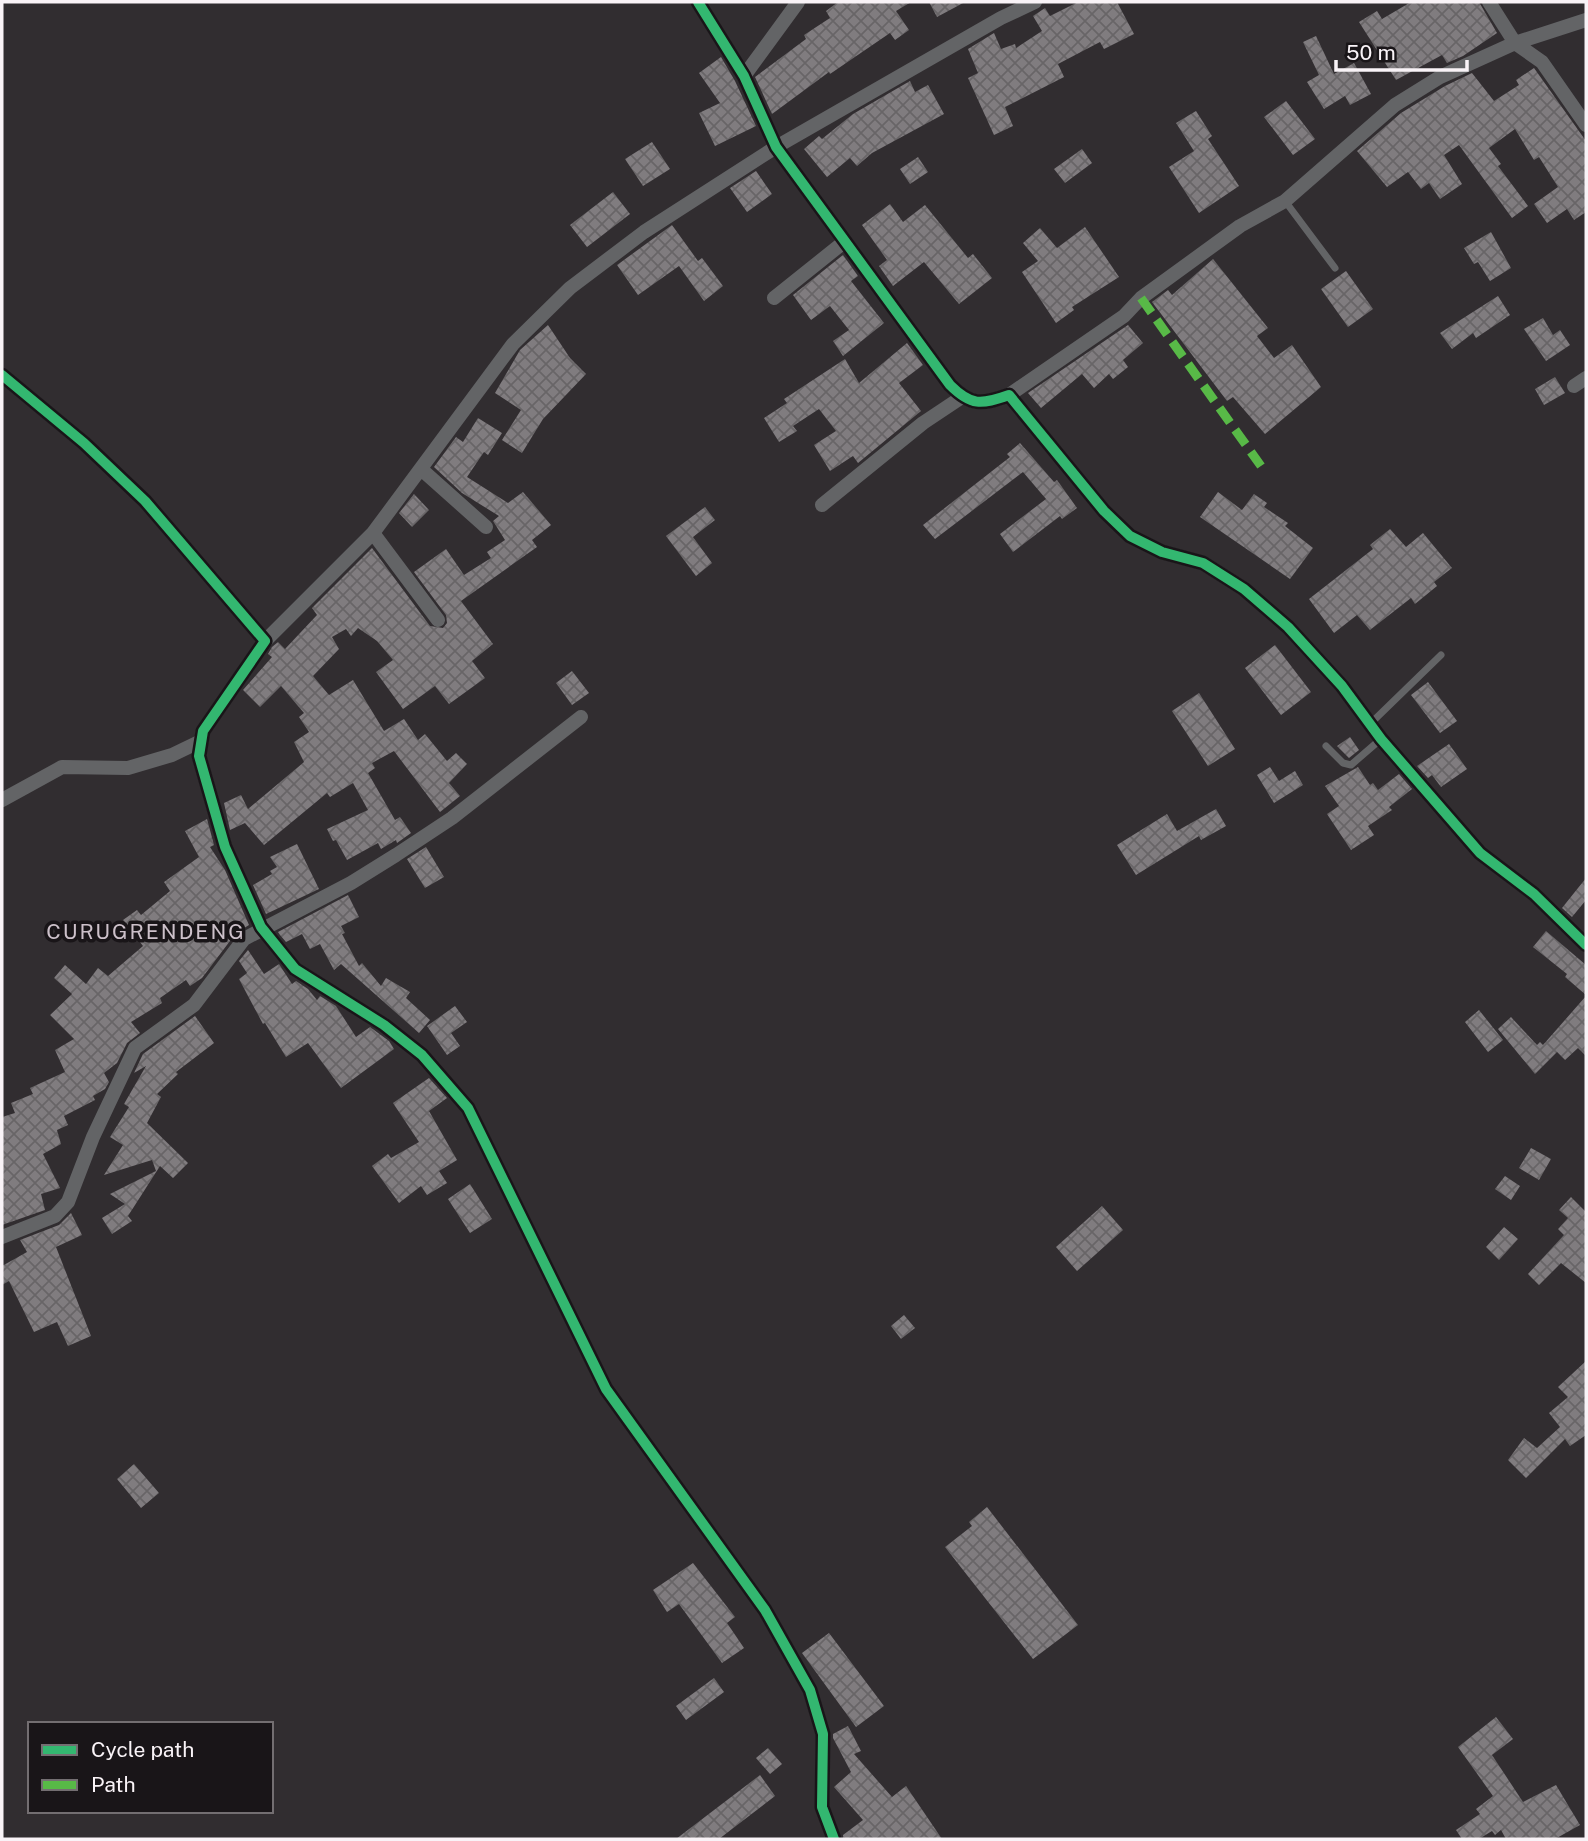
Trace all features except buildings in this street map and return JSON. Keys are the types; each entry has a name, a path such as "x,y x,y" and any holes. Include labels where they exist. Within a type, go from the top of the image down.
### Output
{"street":[{"path":"698,2 744,76 776,147 844,242 891,301 935,366 962,397 983,404 1009,395 1124,316 1140,298 1240,226 1284,201 1395,105 1440,77 1515,43 1586,20"},
{"path":"744,76 798,2"},
{"path":"834,1839 822,1807 823,1734 810,1690 765,1610 606,1389 468,1108 422,1055 384,1025 295,969 261,927 225,847 199,756 201,741 210,719 265,641 373,533 513,344 570,288 644,232 776,147 1001,18 1035,2"},
{"path":"1489,2 1515,43 1542,62 1586,125"},
{"path":"774,298 844,242"},
{"path":"2,375 84,443 145,501 265,641"},
{"path":"1009,395 1104,511 1130,536 1162,552 1203,563 1244,589 1297,637 1342,686 1381,739 1480,853 1534,894 1586,946"},
{"path":"822,505 923,423 962,397"},
{"path":"421,469 486,527"},
{"path":"373,533 438,620"},
{"path":"2,1237 55,1216 68,1202 93,1137 135,1048 194,1005 235,949 261,927 307,906 396,855 452,818 581,717"},
{"path":"2,800 62,767 128,768 172,755 201,741"}],"lane":[{"path":"1284,201 1335,268"},
{"path":"1370,724 1441,655"},
{"path":"1326,746 1343,763 1351,765 1381,739"}],"marked path":[{"path":"1141,298 1261,466"}],"cycle path":[{"path":"698,2 744,76 776,147 950,385 964,397 977,402 1009,395 1104,511 1130,536 1162,552 1203,563 1244,589 1288,627 1342,686 1381,739 1480,853 1534,894 1586,945"},
{"path":"2,375 84,443 145,501 265,641 203,731 199,756 225,847 261,927 295,969 384,1025 422,1055 468,1108 606,1389 765,1610 810,1690 823,1734 822,1807 834,1839"}],"district":[{"name":"CURUGRENDENG","path":"146,932"}]}
